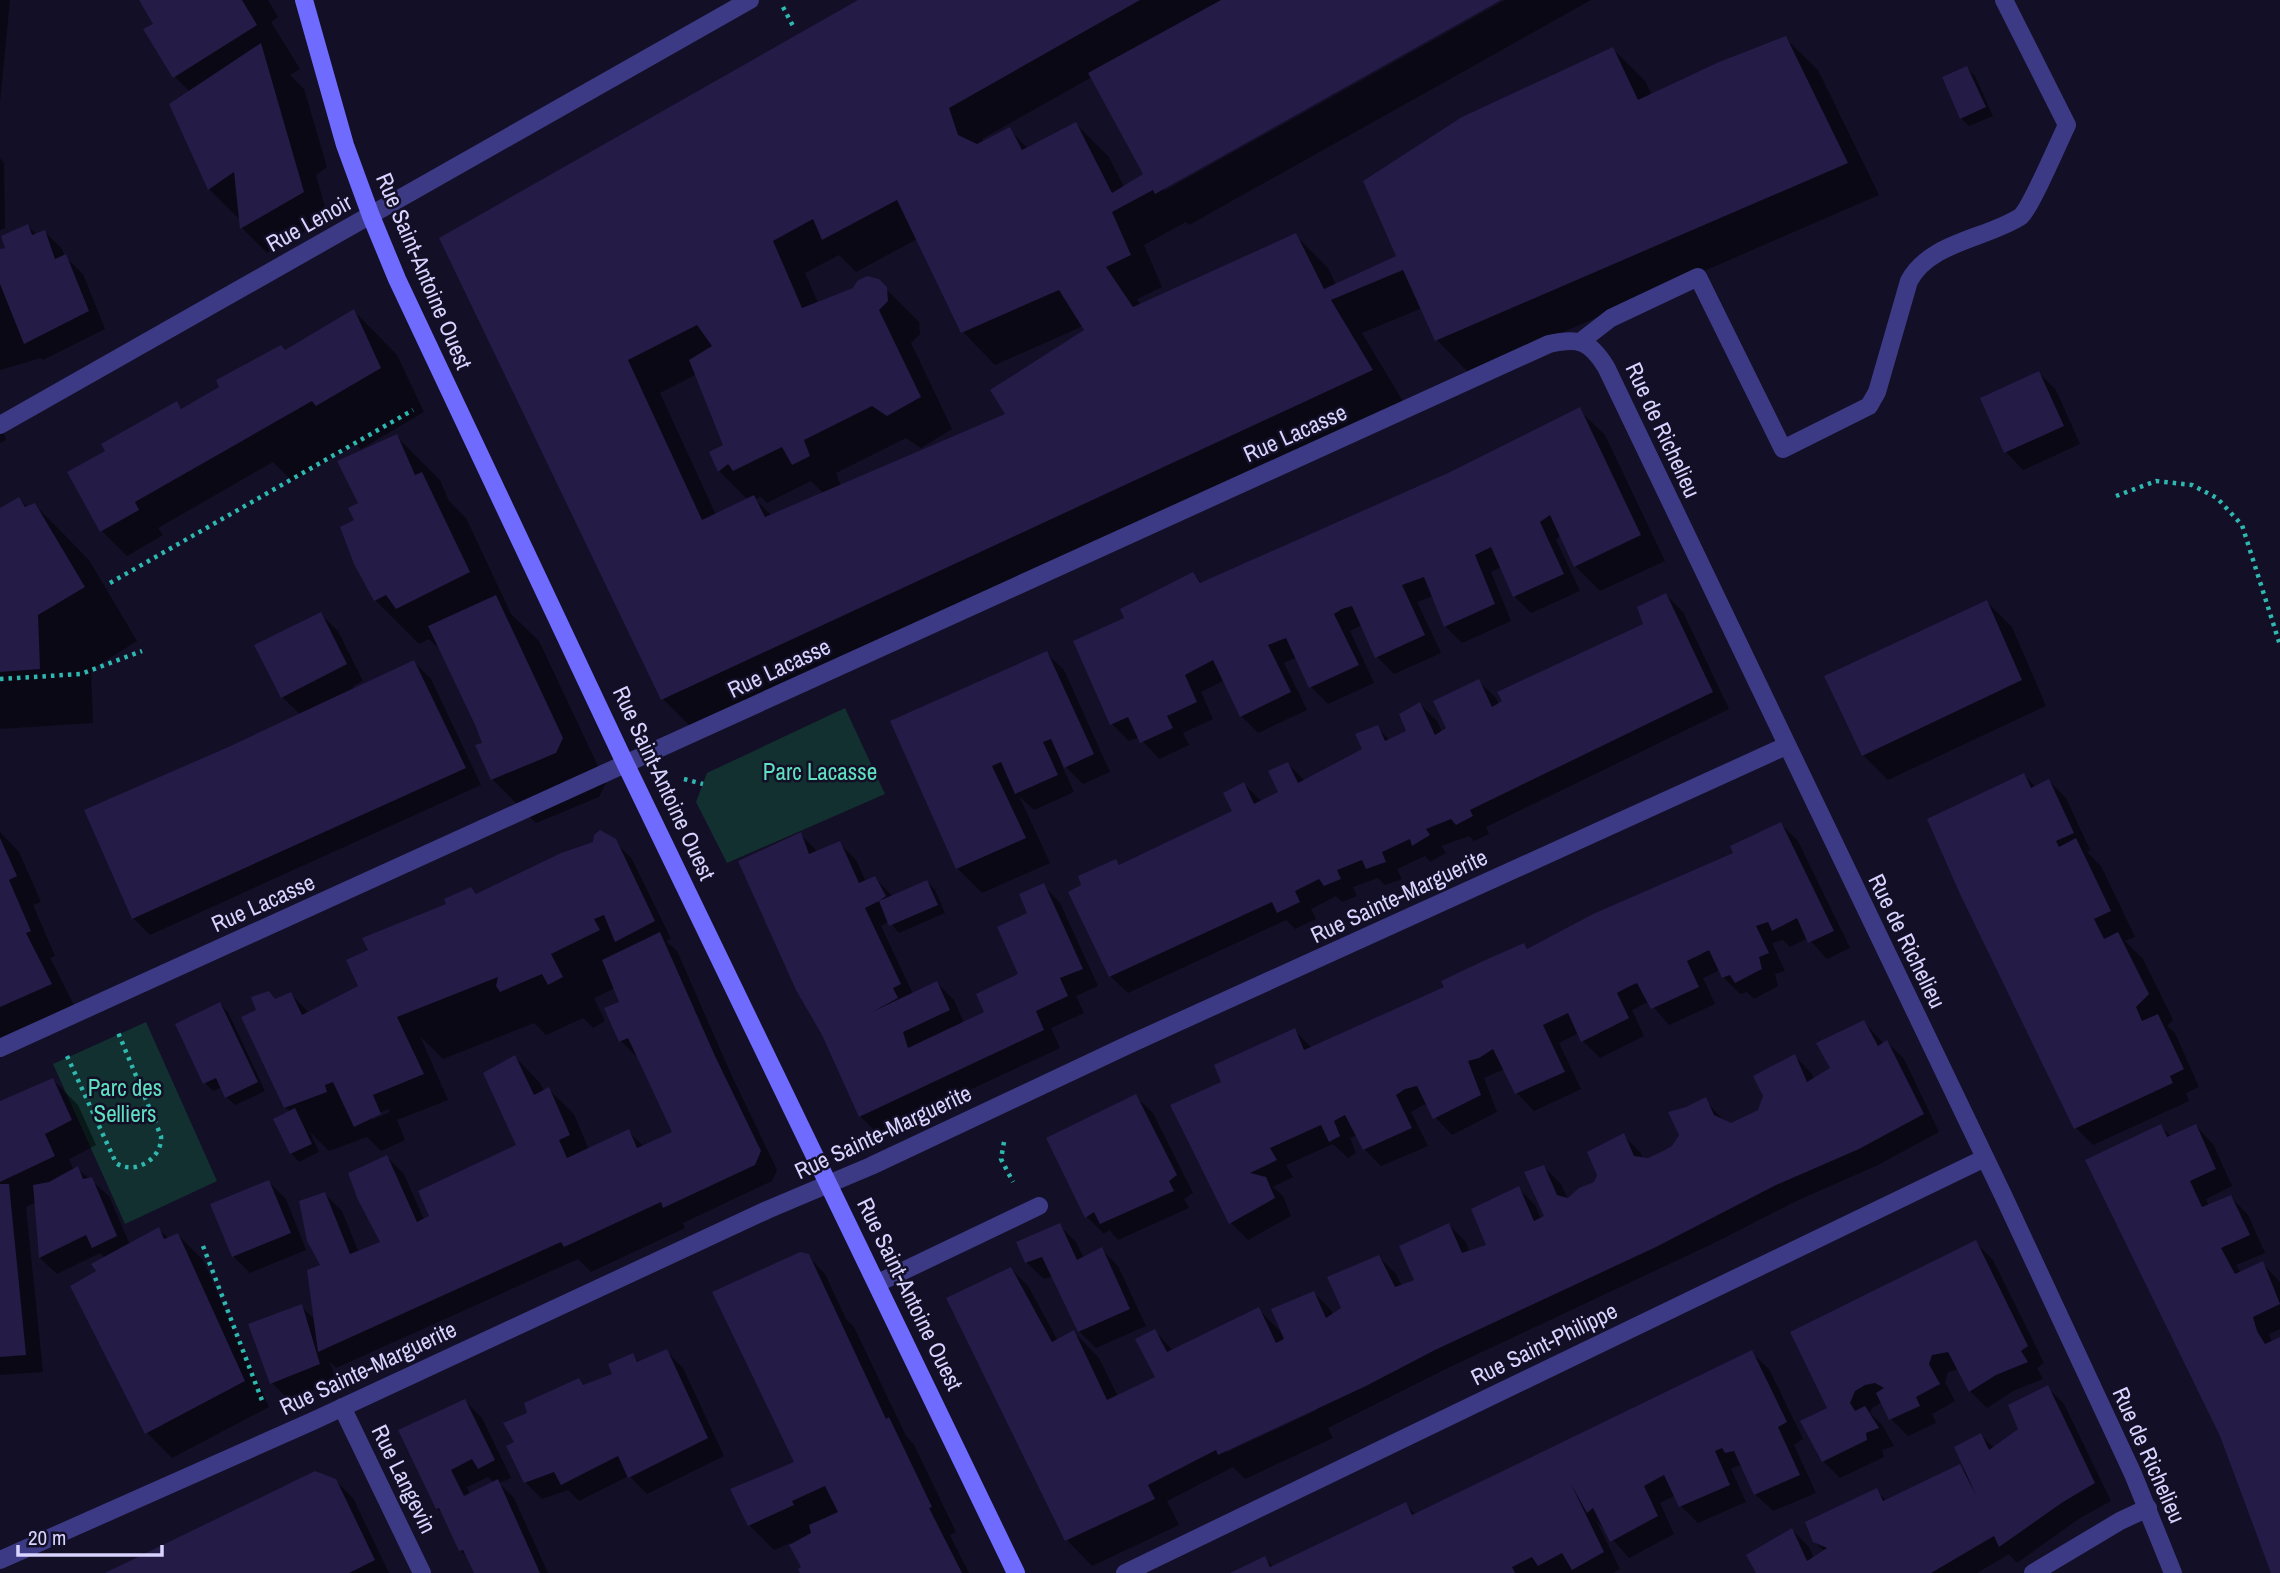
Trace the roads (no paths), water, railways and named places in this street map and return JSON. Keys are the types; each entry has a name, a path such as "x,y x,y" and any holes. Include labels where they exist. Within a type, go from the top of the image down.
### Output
{"main road":[{"name":"Rue Saint-Antoine Ouest","path":"304,0 345,145 397,279 626,765 1016,1573"}],"street":[{"name":"Rue Lenoir","path":"0,425 750,0"},
{"path":"1580,342 1611,318 1698,276 1783,449 1869,406 1877,392 1914,271 1927,259 2022,215 2067,125 2004,0"},
{"name":"Rue Lacasse","path":"0,1048 1549,344 1572,340 1580,342"},
{"name":"Rue de Richelieu","path":"1580,342 1595,351 1606,368 1985,1158 2148,1508 2173,1573"},
{"name":"Rue Sainte-Marguerite","path":"0,1560 342,1407 1130,1044 1786,747"},
{"name":"Rue Saint-Philippe","path":"1125,1573 1985,1158"},
{"path":"878,1283 1033,1208"},
{"name":"Rue Langevin","path":"342,1407 422,1573"},
{"path":"2033,1573 2112,1525 2148,1508"}],"park label":[{"name":"Parc Lacasse","path":"820,772"},
{"name":"Parc des Selliers","path":"125,1101"}]}
